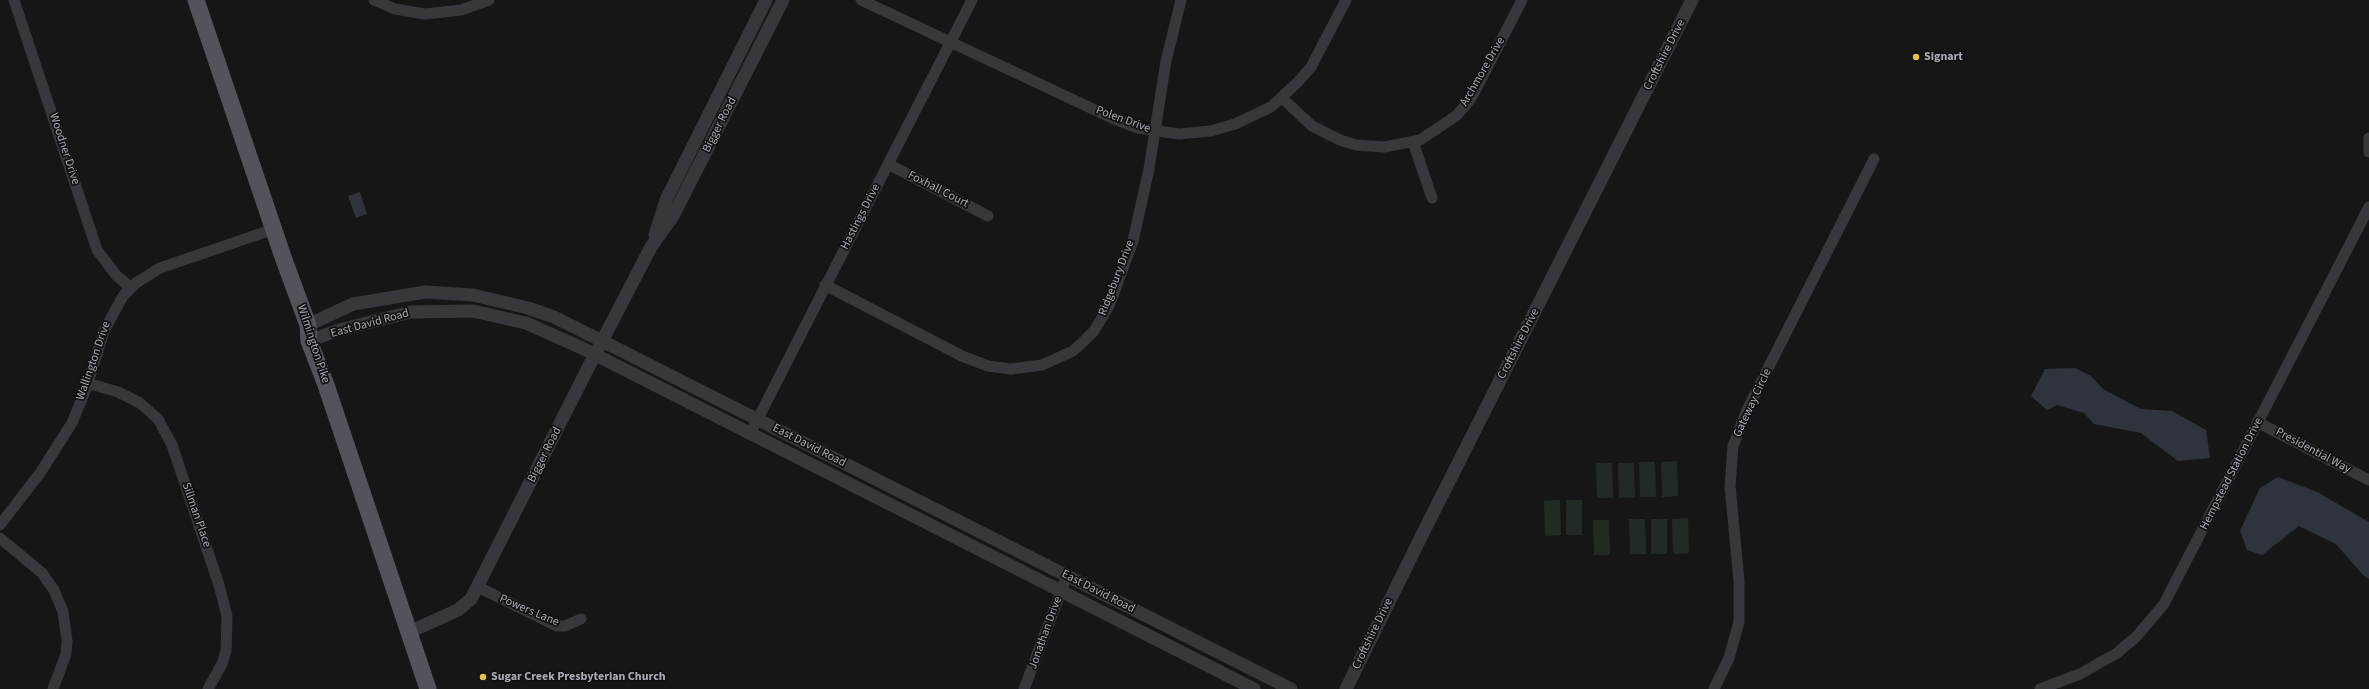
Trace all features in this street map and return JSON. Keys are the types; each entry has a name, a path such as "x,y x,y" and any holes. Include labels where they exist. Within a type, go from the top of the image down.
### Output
{"main road":[{"name":"Wilmington Pike","path":"196,0 428,689"}],"street":[{"name":"Woodner Drive","path":"14,0 97,250 116,275 131,288"},
{"path":"374,0 395,9 425,14 461,10 489,0"},
{"name":"Bigger Road","path":"651,247 666,200 766,0"},
{"name":"Bigger Road","path":"409,632 458,610 472,599 651,247 673,216 783,0"},
{"name":"Polen Drive","path":"861,0 1112,118 1154,131 1179,134 1211,131 1254,116 1282,98 1311,67 1346,0"},
{"name":"Hastings Drive","path":"750,434 972,0"},
{"name":"Ridgebury Drive","path":"825,285 962,356 984,365 999,368 1028,368 1054,361 1084,341 1094,332 1109,306 1133,241 1149,169 1166,61 1181,0"},
{"name":"Archmore Drive","path":"1282,98 1312,126 1340,140 1356,145 1384,147 1412,142 1436,131 1456,116 1465,106 1522,0"},
{"name":"Croftshire Drive","path":"1346,689 1692,0"},
{"path":"2369,138 2369,152"},
{"path":"1412,142 1432,198"},
{"name":"Gateway Circle","path":"1714,689 1729,658 1740,622 1739,581 1730,486 1733,446 1752,400 1874,159"},
{"name":"Foxhall Court","path":"888,164 988,216"},
{"name":"Hempstead Station Drive","path":"2047,688 2080,674 2106,660 2136,637 2152,620 2169,597 2257,422 2369,207"},
{"name":"Wallington Drive","path":"0,525 64,439 72,423 87,383 109,319 131,288 160,268 274,229"},
{"name":"East David Road","path":"309,333 353,304 425,292 474,295 528,308 554,317 1291,689"},
{"name":"East David Road","path":"309,333 339,330 411,312 459,310 487,313 526,323 595,355 1254,689"},
{"name":"Sillman Place","path":"87,383 118,392 140,403 158,419 172,445 220,585 227,616 226,651 216,676 208,689"},
{"name":"Presidential Way","path":"2257,422 2369,480"},
{"path":"0,538 42,573 54,590 61,606 66,626 66,654 53,689"},
{"name":"Jonathan Drive","path":"1024,689 1067,576"},
{"name":"Powers Lane","path":"478,587 557,626 565,626 582,619"}],"shaded area":[{"path":"360,192 367,214 356,218 348,196"},
{"path":"2075,368 2091,376 2103,389 2141,409 2172,411 2206,430 2210,458 2178,461 2141,433 2094,424 2084,413 2057,405 2047,410 2031,396 2045,369"},
{"path":"1677,461 1678,496 1662,497 1661,462"},
{"path":"1639,462 1655,462 1656,497 1640,497"},
{"path":"1596,463 1612,463 1613,498 1597,498"},
{"path":"1618,463 1634,463 1635,497 1619,498"},
{"path":"2278,477 2317,492 2369,522 2369,579 2363,575 2336,544 2299,526 2262,555 2247,550 2240,531 2260,488"},
{"path":"1560,500 1561,535 1545,536 1544,501"},
{"path":"1566,500 1582,500 1582,535 1566,535"},
{"path":"1688,518 1689,553 1673,554 1672,519"},
{"path":"1629,519 1645,519 1646,554 1630,554"},
{"path":"1651,519 1667,519 1667,554 1651,554"},
{"path":"1593,520 1609,520 1610,555 1594,555"}],"place":[{"name":"Signart","path":"1916,57"},
{"name":"Sugar Creek Presbyterian Church","path":"483,677"}]}
